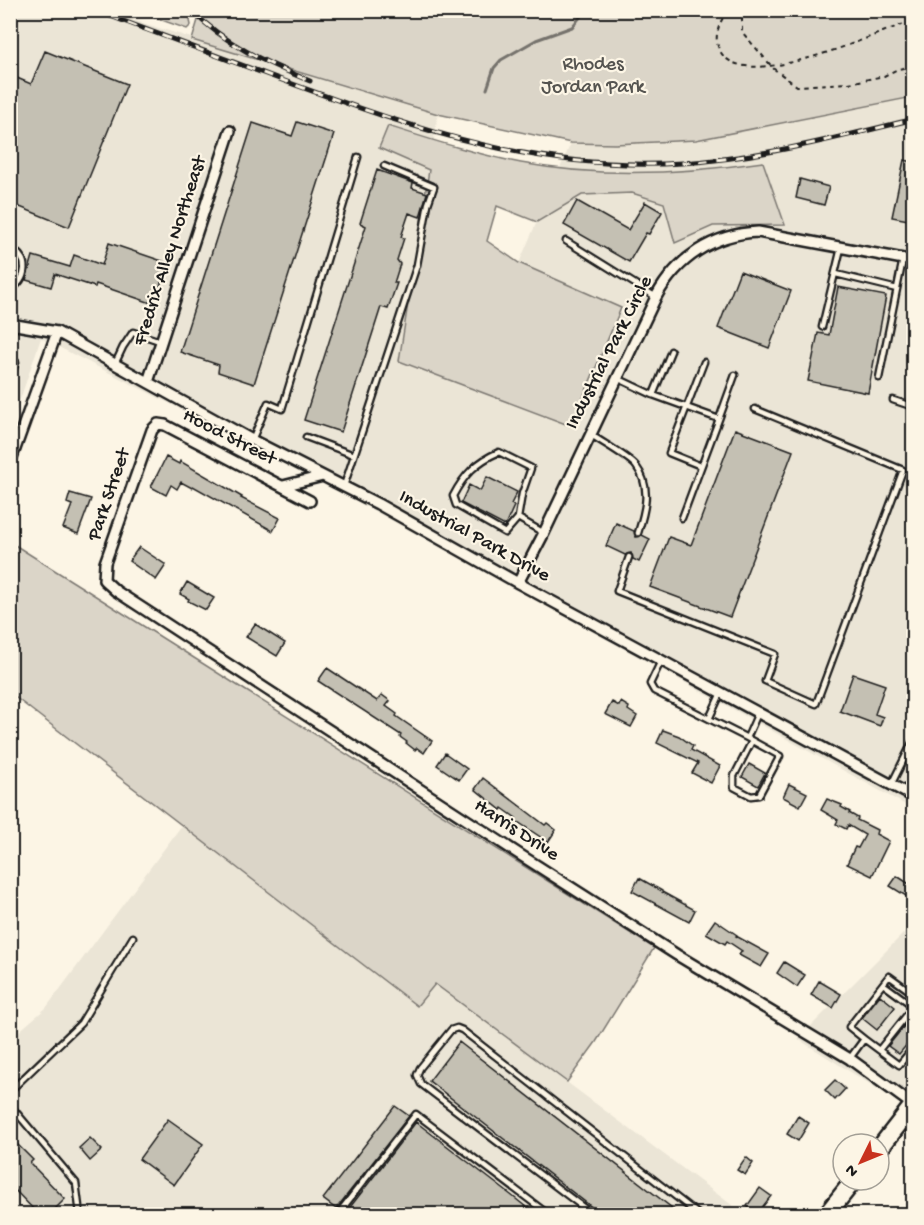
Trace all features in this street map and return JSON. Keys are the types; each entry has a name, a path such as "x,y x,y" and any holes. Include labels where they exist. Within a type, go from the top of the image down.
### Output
{"highway":[{"path":"891,1139 908,1125 913,1105"},
{"path":"827,1215 845,1192"}],"street":[{"name":"Fredrix Alley Northeast","path":"148,382 230,132"},
{"name":"Industrial Park Circle","path":"518,584 656,297 673,271 684,260 708,244 735,235 758,232 914,261"},
{"name":"Industrial Park Drive","path":"10,324 57,332 252,440 344,486 518,584 914,797"},
{"path":"10,464 57,332"},
{"name":"Hood Street","path":"158,424 310,501"},
{"name":"Park Street","path":"104,580 105,563 152,430 158,424"},
{"name":"Hood Street","path":"283,486 323,476"},
{"name":"Harris Drive","path":"104,580 126,598 522,856 677,955 850,1059 913,1105"}],"lane":[{"path":"252,440 268,403 282,409 358,157"},
{"path":"344,486 417,265 428,204 434,187 384,166"},
{"path":"566,241 656,297"},
{"path":"822,327 841,246"},
{"path":"10,248 20,254 25,261 25,270 22,279 10,290"},
{"path":"879,378 903,258"},
{"path":"836,274 897,289"},
{"path":"116,364 133,332 160,341"},
{"path":"653,395 671,351"},
{"path":"914,356 911,367 914,368"},
{"path":"10,362 16,362 10,379"},
{"path":"701,466 669,453 704,362"},
{"path":"682,518 735,375"},
{"path":"617,378 653,395 719,419"},
{"path":"892,400 914,406"},
{"path":"629,557 617,591 775,654 765,681 816,704 903,470 755,409"},
{"path":"590,434 636,466 645,486 646,508 638,533"},
{"path":"306,437 354,455"},
{"path":"499,452 531,468 522,494 518,518 506,533 456,505 453,496 472,468 483,459 499,452"},
{"path":"518,518 544,533"},
{"path":"661,661 650,684 654,691 709,718 749,740 780,756 759,795 751,796 734,787 734,776 749,740 758,713"},
{"path":"709,718 721,693"},
{"path":"891,785 914,739"},
{"path":"10,1091 81,1023 133,937"},
{"path":"908,1042 914,1047 899,1065 849,1028 889,976 914,994"},
{"path":"879,1050 904,1022 913,1006 883,984"},
{"path":"592,1215 421,1084 417,1076 420,1068 451,1030 457,1028 462,1030 698,1215"},
{"path":"850,1059 864,1039"},
{"path":"10,1105 76,1183 80,1215"},
{"path":"338,1215 416,1114 539,1212 548,1215"}],"path":[{"path":"727,10 716,35 721,53 728,60 737,64 771,66 803,61 914,22"},
{"path":"748,10 742,17 742,32 771,66 797,86 849,83 884,76 898,69 914,66"}],"shaded area":[{"path":"11,11 137,11 133,20 438,114 399,361 571,426 621,308 519,263 571,143 615,144 696,140 913,97 913,809 308,474 41,338 11,426"},
{"path":"182,825 417,1005 435,984 744,1214 11,1214 10,1039 46,1008"},
{"path":"913,924 914,1096 905,1106 798,1039"}],"green space":[{"name":"Rhodes Jordan Park","path":"201,10 913,11 913,97 696,140 615,144 571,143 438,114 192,40"},
{"path":"136,11 183,11 189,16 191,25 187,29"},
{"path":"388,126 521,163 581,171 672,172 763,162 785,225 713,226 675,243 664,203 632,193 582,195 537,222 497,206 487,241 519,263 621,308 571,426 399,361 429,170 379,148"},
{"path":"10,542 654,948 596,1042 567,1082 435,984 417,1006 11,694"}],"building":[{"path":"45,51 127,84 69,227 10,203 10,75 31,84"},
{"path":"297,122 334,134 254,384 218,372 219,365 180,352 253,123 292,136"},
{"path":"904,160 914,162 914,221 892,217"},
{"path":"377,170 413,183 412,188 427,193 420,217 409,213 401,237 404,238 397,260 400,264 394,283 397,283 388,309 381,307 341,432 304,420 366,226 360,223"},
{"path":"800,179 829,187 824,205 796,198"},
{"path":"577,201 628,230 645,202 662,212 629,262 564,225"},
{"path":"109,243 168,263 154,304 96,284 95,287 55,274 51,287 26,280 33,256 70,267 74,255 102,265"},
{"path":"740,271 791,291 769,348 718,328"},
{"path":"838,287 886,296 868,393 808,381 818,333 829,335"},
{"path":"735,429 793,451 730,617 650,587 669,537 691,545"},
{"path":"166,457 179,464 180,461 241,498 280,518 273,531 193,486 192,488 181,482 177,489 171,485 166,495 151,487"},
{"path":"487,477 517,492 511,504 514,506 505,526 461,503 469,485 480,491"},
{"path":"70,493 91,499 78,534 63,528 72,505 67,503"},
{"path":"616,523 634,531 636,537 642,535 650,539 639,562 633,559 631,553 625,555 606,546"},
{"path":"139,547 166,565 156,580 129,561"},
{"path":"187,582 214,598 206,610 180,594"},
{"path":"255,624 285,643 277,656 246,637"},
{"path":"327,668 377,701 382,695 390,701 386,706 397,714 396,716 432,741 424,753 417,748 415,750 400,737 401,735 318,681"},
{"path":"853,674 885,685 875,714 883,717 880,726 840,711"},
{"path":"612,702 619,706 621,702 637,716 631,727 605,714"},
{"path":"663,730 679,736 693,746 691,750 720,766 711,783 692,773 698,763 657,743"},
{"path":"445,753 467,769 459,780 437,765"},
{"path":"749,764 765,773 758,786 742,777"},
{"path":"483,778 545,825 547,823 556,830 548,842 475,789"},
{"path":"789,784 807,793 800,806 783,797"},
{"path":"827,799 842,805 841,807 858,818 857,820 877,830 876,834 889,841 872,876 847,864 855,847 858,848 865,835 848,825 846,829 836,824 838,820 821,810"},
{"path":"897,876 914,887 914,901 890,886"},
{"path":"639,878 695,910 689,922 632,891"},
{"path":"715,920 736,936 769,954 761,967 739,955 742,951 727,941 725,944 706,933"},
{"path":"784,962 805,975 797,987 777,973"},
{"path":"819,981 841,994 833,1008 811,995"},
{"path":"880,995 895,1007 877,1030 862,1018"},
{"path":"914,1014 914,1036 899,1054 888,1046"},
{"path":"459,1042 681,1215 602,1215 429,1081"},
{"path":"835,1080 845,1089 835,1100 825,1090"},
{"path":"395,1106 409,1116 336,1209 323,1199"},
{"path":"798,1116 809,1123 798,1141 787,1134"},
{"path":"168,1119 203,1144 174,1185 139,1159"},
{"path":"416,1122 511,1195 536,1215 344,1215"},
{"path":"10,1137 33,1160 30,1163 65,1199 49,1215 39,1215 10,1185"},
{"path":"90,1138 102,1150 90,1161 79,1148"},
{"path":"746,1157 753,1163 745,1175 737,1170"},
{"path":"760,1188 771,1196 757,1214 747,1206"}],"waterway":[{"path":"487,89 494,68 501,60 536,40 572,27 586,10"}],"railway":[{"path":"94,10 290,83 434,132 530,154 579,161 630,164 682,163 740,157 914,119"},
{"path":"191,10 218,33 247,52 310,81"}]}
